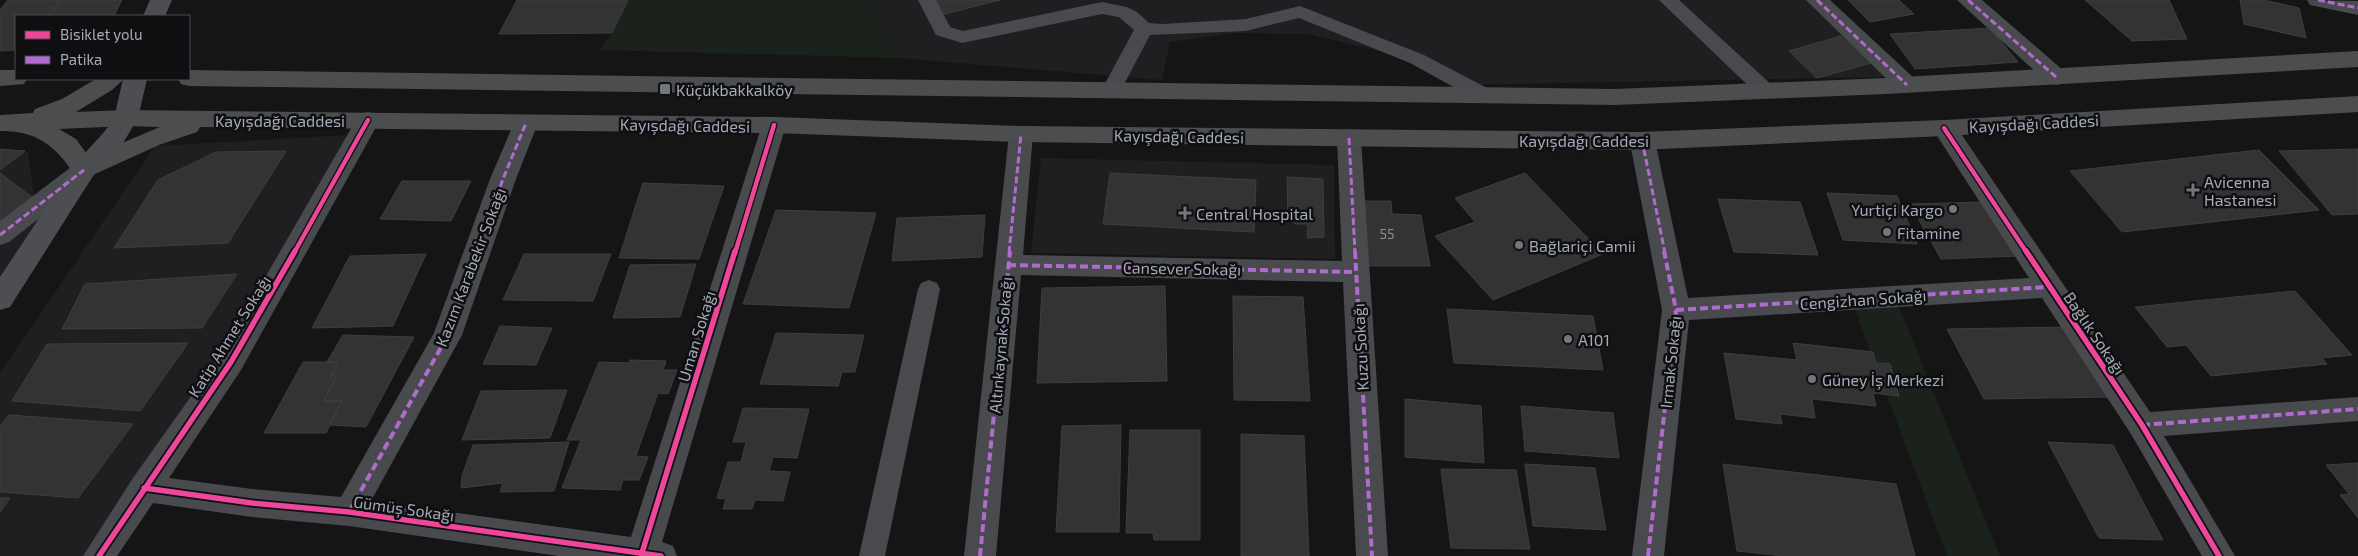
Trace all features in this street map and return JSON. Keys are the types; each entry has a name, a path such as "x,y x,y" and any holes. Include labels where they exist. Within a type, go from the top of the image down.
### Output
{"main road":[{"path":"154,15 161,0"},
{"path":"190,78 1615,97 1907,85 2358,59"},
{"path":"0,78 15,78"},
{"path":"7,123 60,110 90,95 111,80"},
{"path":"0,299 84,170 114,138 126,118 135,80"},
{"name":"Kayışdağı Caddesi","path":"7,123 126,118 368,120 774,125 1021,134 1639,141 1944,128 2357,105"},
{"path":"84,170 150,139 214,120"},
{"path":"7,123 51,134 70,145 84,170"}],"street":[{"path":"1817,0 1907,85"},
{"path":"1968,0 2056,77"},
{"path":"2318,0 2358,8"},
{"name":"Katip Ahmet Sokağı","path":"99,556 231,362 368,120"},
{"name":"Kazım Karabekir Sokağı","path":"349,512 448,335 526,123"},
{"name":"Uman Sokağı","path":"648,555 774,125"},
{"name":"Bağlık Sokağı","path":"1944,128 2142,424 2219,556"},
{"name":"Altınkaynak Sokağı","path":"980,556 1021,134"},
{"name":"Kuzu Sokağı","path":"1349,138 1372,556"},
{"name":"Irmak Sokağı","path":"1639,141 1643,144 1676,310 1648,556"},
{"path":"0,235 84,170"},
{"name":"Cansever Sokağı","path":"1008,265 1356,272"},
{"name":"Cengizhan Sokağı","path":"1676,310 2049,287"},
{"path":"2142,424 2358,409"},
{"name":"Gümüş Sokağı","path":"144,488 252,503 349,512 648,555"}],"lane":[{"path":"927,0 943,32 954,36 969,37 1102,8 1125,12 1134,17 1144,29 1162,30 1246,25 1300,12 1417,59 1484,95"},
{"path":"1668,0 1766,91"},
{"path":"1112,89 1144,29"},
{"path":"872,556 929,289"}],"shaded area":[{"path":"628,0 866,0 899,58 600,50 612,33"},
{"path":"866,0 1807,0 1886,77 1464,85 1388,53 1308,34 1235,33 1170,42 1162,80 899,58"},
{"path":"349,135 253,310 86,556 0,556 0,373 155,146"},
{"path":"0,150 28,152 39,231 0,285"},
{"name":"Central Hospital","path":"1041,158 1334,165 1335,259 1031,253"},
{"path":"1895,297 2000,556 1947,556 1851,299"}],"building":[{"path":"8,0 61,0 49,15 15,15 15,50 0,51 0,10"},
{"path":"61,0 122,0 114,15 49,15"},
{"path":"517,0 628,0 612,33 499,34"},
{"path":"933,0 1000,0 941,15"},
{"path":"1848,0 1899,0 1914,14 1870,22"},
{"path":"2085,0 2169,0 2187,39 2132,41"},
{"path":"2240,0 2264,0 2299,8 2306,38 2244,24"},
{"path":"1990,28 2018,62 1915,69 1890,34"},
{"path":"1841,36 1871,63 1817,78 1789,51"},
{"path":"0,149 25,151 0,170"},
{"path":"2358,149 2358,214 2332,215 2279,151"},
{"name":"Avicenna Hastanesi","path":"2259,150 2319,210 2122,232 2070,171"},
{"path":"286,151 228,243 114,248 158,180 216,152"},
{"path":"0,173 40,203 0,233"},
{"path":"1110,173 1256,180 1254,232 1103,224"},
{"name":"Bağlariçi Camii","path":"1525,173 1603,254 1493,300 1435,236 1475,222 1455,198"},
{"path":"1287,177 1323,179 1324,237 1307,238 1308,224 1296,224 1288,219"},
{"path":"402,181 471,181 451,221 380,219"},
{"path":"643,183 724,186 699,259 619,258"},
{"path":"1827,193 1897,196 1917,244 1843,240"},
{"path":"1718,199 1800,202 1818,255 1734,252"},
{"path":"1358,201 1391,201 1392,214 1421,215 1430,266 1367,266"},
{"path":"1983,202 2017,256 1941,259 1910,204"},
{"path":"776,210 876,213 849,308 743,304"},
{"path":"985,215 982,257 892,261 897,218"},
{"path":"426,254 393,326 312,328 350,256"},
{"path":"524,254 611,254 593,301 503,300"},
{"path":"696,264 680,317 613,318 630,265"},
{"path":"237,274 202,328 62,329 85,284"},
{"path":"1165,286 1167,381 1037,383 1042,288"},
{"path":"2295,291 2352,355 2322,358 2327,364 2211,376 2186,345 2167,347 2135,307"},
{"path":"1233,296 1303,297 1310,401 1234,400"},
{"path":"1447,309 1593,316 1603,370 1454,363"},
{"path":"500,326 552,328 536,365 483,364"},
{"path":"2069,327 2110,397 1984,399 1947,329"},
{"path":"776,333 864,335 855,372 842,372 838,386 760,384"},
{"path":"343,335 414,337 366,427 330,425 342,401 324,401 337,375 331,376 338,362 327,362"},
{"path":"188,343 140,411 12,401 47,344"},
{"name":"Güney İş Merkezi","path":"1793,343 1873,352 1876,363 1890,364 1899,396 1873,393 1876,406 1812,399 1815,418 1780,414 1782,424 1736,419 1724,353 1797,360"},
{"path":"630,360 666,361 663,370 677,370 668,394 658,393 636,456 648,457 639,480 623,480 620,490 562,488 581,440 567,440 599,362 629,363"},
{"path":"303,362 338,362 331,376 337,375 324,401 342,401 326,433 264,433"},
{"path":"567,390 550,438 462,440 481,391"},
{"path":"1405,399 1481,406 1484,463 1405,457"},
{"path":"1521,406 1613,413 1619,458 1525,451"},
{"path":"743,408 809,409 797,458 773,457 769,471 790,472 783,501 755,500 752,509 723,509 726,499 717,498 728,462 741,462 746,442 733,442"},
{"path":"9,415 133,424 78,498 0,492 0,426"},
{"path":"1121,425 1119,532 1056,532 1062,426"},
{"path":"1130,430 1200,430 1200,540 1154,540 1153,533 1126,533"},
{"path":"1241,434 1304,436 1309,556 1241,556"},
{"path":"569,442 554,491 500,492 503,483 461,488 462,476 473,445"},
{"path":"2048,442 2113,445 2163,540 2099,538"},
{"path":"2358,463 2358,518 2340,495 2349,494 2326,465"},
{"path":"1525,464 1595,468 1606,530 1533,526"},
{"path":"1723,464 1896,484 1915,556 1784,556 1737,551"},
{"path":"1441,469 1516,470 1530,549 1451,548"},
{"path":"0,498 10,498 0,512"}],"marked path":[{"path":"1817,0 1907,85"},
{"path":"1968,0 2056,77"},
{"path":"2318,0 2358,8"},
{"path":"349,512 448,335 503,179 526,123"},
{"path":"980,556 1021,134"},
{"path":"1349,138 1372,556"},
{"path":"1639,141 1643,145 1676,310 1648,556"},
{"path":"0,235 84,170"},
{"path":"1008,265 1356,272"},
{"path":"1676,310 2049,287"},
{"path":"2142,425 2358,409"}],"cycle path":[{"path":"99,556 231,362 368,120"},
{"path":"641,556 774,125"},
{"path":"1944,128 2142,425 2219,556"},
{"path":"144,488 252,503 349,512 661,556"}],"place":[{"name":"Küçükbakkalköy","path":"665,89"},
{"name":"Avicenna Hastanesi","path":"2193,190"},
{"name":"Yurtiçi Kargo","path":"1953,209"},
{"name":"Central Hospital","path":"1185,213"},
{"name":"Fitamine","path":"1887,232"},
{"name":"Bağlariçi Camii","path":"1519,245"},
{"name":"A101","path":"1568,339"},
{"name":"Güney İş Merkezi","path":"1812,379"}]}
